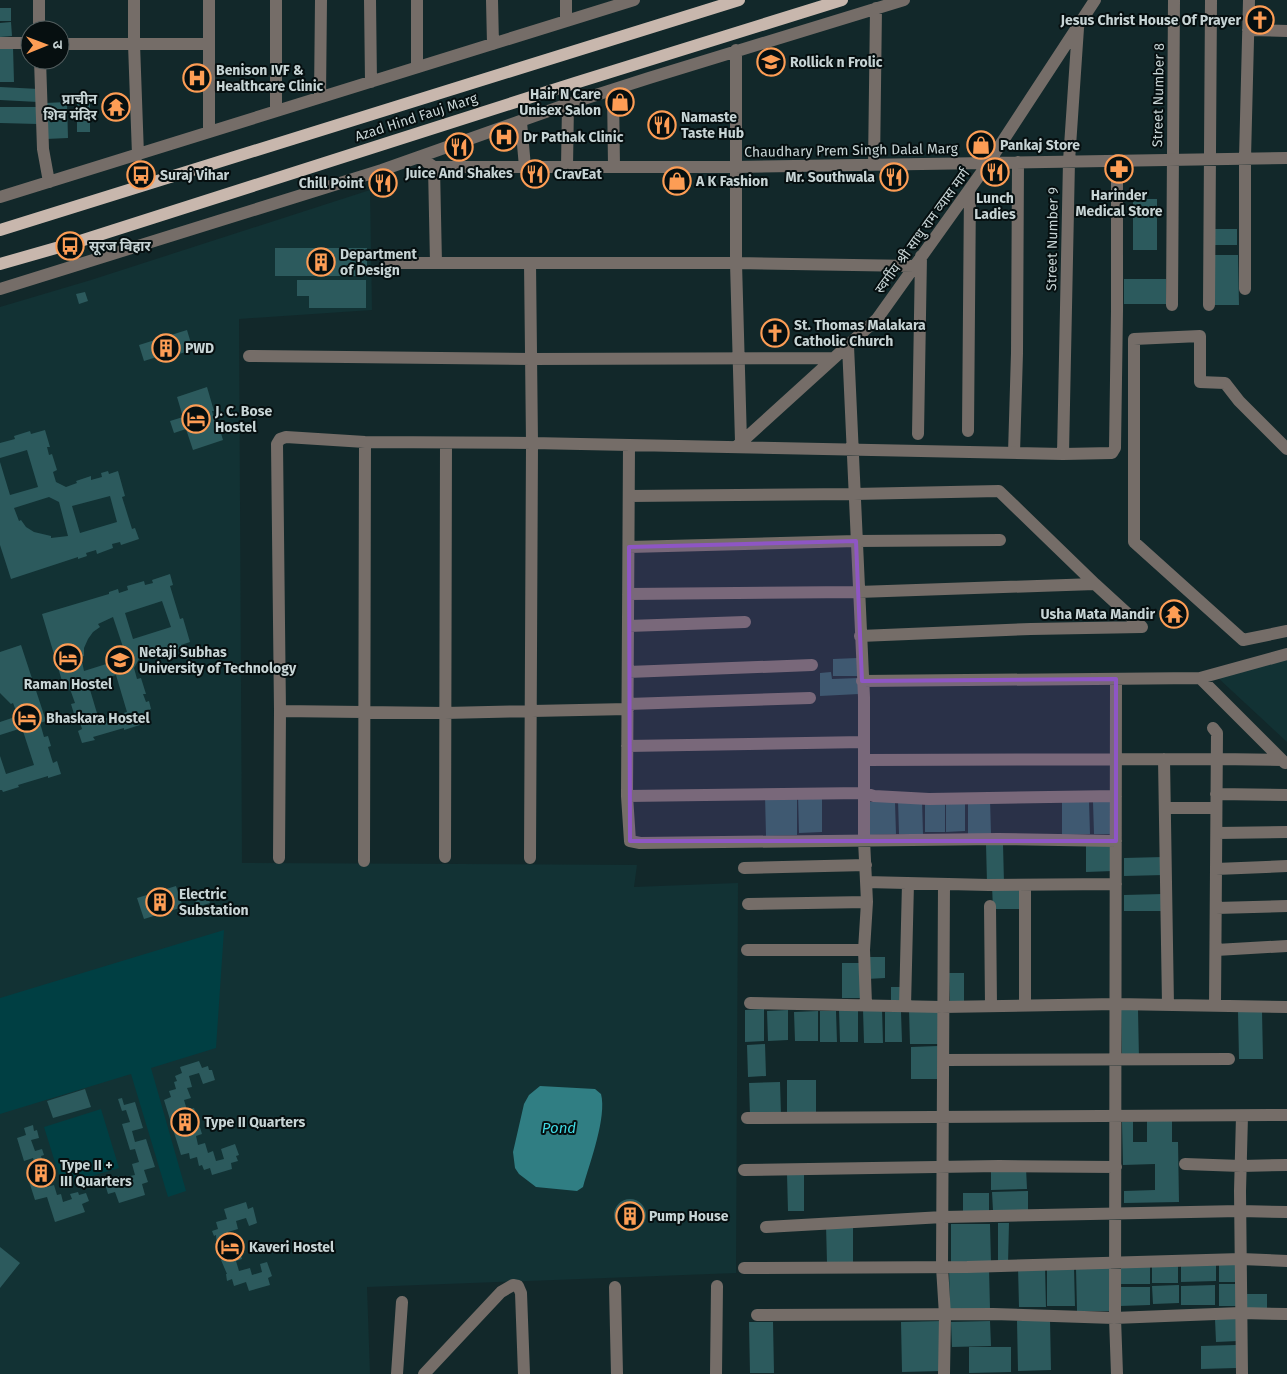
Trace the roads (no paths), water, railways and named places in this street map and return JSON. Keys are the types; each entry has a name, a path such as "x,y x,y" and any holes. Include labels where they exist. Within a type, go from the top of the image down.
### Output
{"main road":[{"name":"Azad Hind Fauj Marg","path":"0,230 738,0"},
{"name":"Azad Hind Fauj Marg","path":"0,264 77,242 575,82 842,0"}],"street":[{"path":"39,0 40,20"},
{"path":"134,0 138,154"},
{"path":"209,0 209,132"},
{"path":"276,0 276,111"},
{"path":"320,98 321,0"},
{"path":"370,0 370,82"},
{"path":"416,0 417,67"},
{"path":"492,0 493,44"},
{"path":"566,0 566,21"},
{"path":"0,197 634,0"},
{"path":"0,289 419,157 568,104 736,50 904,0"},
{"name":"स्वर्गीय श्री साधु राम व्यास मार्ग","path":"738,445 877,319 990,162 1095,0"},
{"name":"Street Number 8","path":"1172,305 1174,0"},
{"path":"1209,305 1211,0"},
{"path":"1244,289 1249,0"},
{"path":"874,165 876,8"},
{"name":"Street Number 9","path":"1063,454 1069,162 1078,25"},
{"path":"1248,30 1287,30"},
{"path":"0,43 20,44"},
{"path":"70,44 208,44"},
{"path":"736,50 735,167 738,445"},
{"path":"40,70 43,149 49,182"},
{"path":"613,90 614,167"},
{"path":"567,167 568,104"},
{"path":"520,122 525,166"},
{"path":"419,157 434,167 436,263"},
{"name":"Chaudhary Prem Singh Dalal Marg","path":"434,167 735,167 1287,158"},
{"path":"279,858 280,712 277,444 280,439 286,437 365,442 738,445 1063,454 1112,453 1115,448 1117,160"},
{"path":"1014,452 1017,353 1018,162"},
{"path":"968,431 970,189"},
{"path":"390,263 917,261 918,434"},
{"path":"530,263 532,443 530,858"},
{"path":"1287,449 1239,401 1225,383 1200,382 1200,336 1134,340 1134,542 1243,640 1287,631"},
{"path":"848,346 864,697 864,840 867,902 864,950 866,1004"},
{"path":"249,356 531,359 834,358"},
{"path":"364,861 365,442"},
{"path":"445,857 446,443"},
{"path":"629,445 627,796 628,837 630,841 998,838 1116,841"},
{"path":"629,496 999,491 1142,627 1032,628 860,636"},
{"path":"628,547 856,541 1000,540"},
{"path":"628,594 858,592 1095,584"},
{"path":"628,626 745,622"},
{"path":"862,681 1200,678 1287,654"},
{"path":"628,672 812,666"},
{"path":"1116,678 1115,1318 1117,1374"},
{"path":"1200,678 1284,763"},
{"path":"280,712 445,713 628,707 810,698"},
{"path":"1213,728 1217,733 1215,1005"},
{"path":"627,746 864,742"},
{"path":"1164,759 1168,1005"},
{"path":"865,760 1217,759 1284,763"},
{"path":"627,796 864,793 874,796 929,799 1116,796"},
{"path":"1216,794 1287,795"},
{"path":"1165,808 1216,808"},
{"path":"1216,833 1287,832"},
{"path":"744,868 866,865"},
{"path":"1216,869 1287,866"},
{"path":"866,882 1025,885 1116,884"},
{"path":"905,1006 908,883"},
{"path":"944,884 942,1006 944,1374"},
{"path":"1025,885 1026,1005"},
{"path":"748,904 867,902"},
{"path":"990,906 991,1006"},
{"path":"1216,908 1287,906"},
{"path":"1216,950 1287,946"},
{"path":"747,950 864,950"},
{"path":"750,1003 905,1006 1116,1004 1287,1006"},
{"path":"943,1060 1229,1059"},
{"path":"747,1118 1287,1115"},
{"path":"1242,1116 1240,1211 1242,1374"},
{"path":"1185,1164 1287,1165"},
{"path":"744,1170 1000,1166 1116,1167"},
{"path":"766,1226 942,1217 1240,1211 1287,1212"},
{"path":"744,1268 942,1267 1241,1259 1287,1261"},
{"path":"427,1372 501,1292 513,1285 518,1286 521,1293 524,1374"},
{"path":"716,1374 717,1286"},
{"path":"615,1287 617,1374"},
{"path":"397,1374 402,1302"},
{"path":"756,1315 993,1314 1115,1318 1241,1313 1287,1314"}],"water":[{"name":"Pond","path":"540,1086 595,1089 601,1094 602,1115 597,1140 583,1187 577,1191 536,1187 519,1174 515,1168 513,1152 524,1104 529,1095"}],"place":[{"name":"Jesus Christ House Of Prayer","path":"1260,20"},
{"name":"Rollick n Frolic","path":"771,62"},
{"name":"Benison IVF & Healthcare Clinic","path":"197,78"},
{"name":"Hair N Care Unisex Salon","path":"620,102"},
{"name":"प्राचीन शिव मंदिर","path":"116,107"},
{"name":"Namaste Taste Hub","path":"662,125"},
{"name":"Dr Pathak Clinic","path":"504,137"},
{"name":"Pankaj Store","path":"981,145"},
{"name":"Juice And Shakes","path":"459,147"},
{"name":"Harinder Medical Store","path":"1119,169"},
{"name":"Lunch Ladies","path":"995,172"},
{"name":"CravEat","path":"535,174"},
{"name":"Suraj Vihar","path":"141,175"},
{"name":"Mr. Southwala","path":"894,177"},
{"name":"A K Fashion","path":"677,181"},
{"name":"Chill Point","path":"383,183"},
{"name":"सूरज विहार","path":"70,246"},
{"name":"Department of Design","path":"321,262"},
{"name":"St. Thomas Malakara Catholic Church","path":"775,333"},
{"name":"PWD","path":"166,348"},
{"name":"J. C. Bose Hostel","path":"196,419"},
{"name":"Usha Mata Mandir","path":"1174,614"},
{"name":"Raman Hostel","path":"68,658"},
{"name":"Netaji Subhas University of Technology","path":"120,660"},
{"name":"Bhaskara Hostel","path":"27,718"},
{"name":"Electric Substation","path":"160,902"},
{"name":"Type II Quarters","path":"185,1122"},
{"name":"Type II + III Quarters","path":"41,1173"},
{"name":"Pump House","path":"630,1216"},
{"name":"Kaveri Hostel","path":"230,1247"}]}
